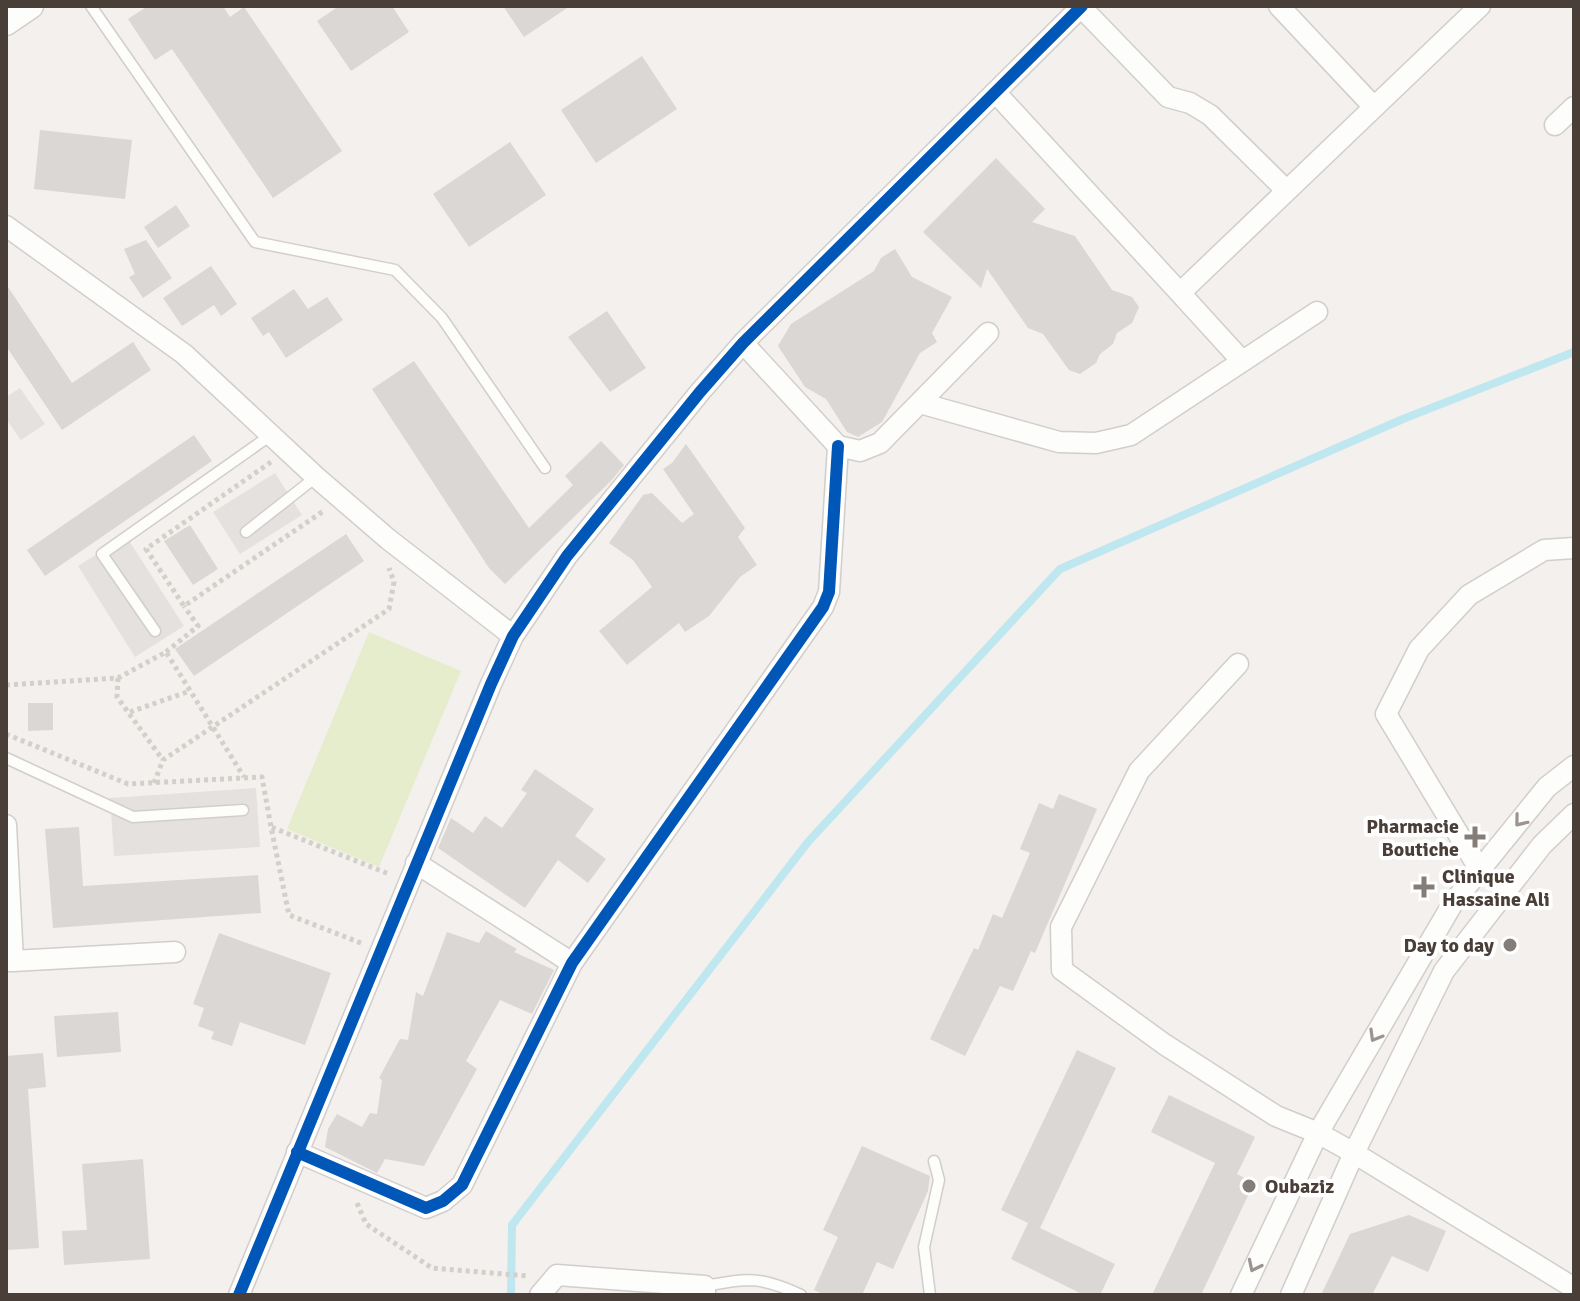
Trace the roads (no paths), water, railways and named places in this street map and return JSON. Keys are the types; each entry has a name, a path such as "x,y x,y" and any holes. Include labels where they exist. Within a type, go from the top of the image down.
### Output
{"street":[{"path":"6,23 31,6"},
{"path":"239,1295 412,872 513,636 567,556 743,343 1082,6 1168,97 1177,102 1190,103 1210,115 1286,190"},
{"path":"1279,6 1373,106"},
{"path":"1180,293 1480,6"},
{"path":"996,93 1242,361"},
{"path":"1555,125 1574,107"},
{"path":"6,226 184,354 316,477 388,539 513,636"},
{"path":"920,403 1059,442 1096,443 1131,435 1317,312"},
{"path":"743,343 838,446 860,451 880,443 988,333"},
{"path":"297,1152 426,1208 443,1201 462,1185 572,963 823,607 829,592 838,446"},
{"path":"1480,870 1386,714 1419,649 1469,595 1544,550 1574,548"},
{"path":"1238,664 1139,771 1061,927 1062,970 1164,1044 1263,1108 1354,1153 1574,1288"},
{"path":"1241,1295 1318,1133 1453,903 1547,787 1574,766"},
{"path":"1291,1295 1354,1153 1444,971 1542,845 1574,814"},
{"path":"6,825 10,961 175,952"},
{"path":"412,872 572,963"},
{"path":"541,1286 557,1275 705,1291"}],"lane":[{"path":"91,6 255,242 395,270 442,318 545,468"},
{"path":"155,631 102,554 272,434"},
{"path":"246,532 316,477"},
{"path":"6,758 133,817 243,810"},
{"path":"930,1295 924,1247 939,1180 934,1161"},
{"path":"705,1291 748,1278 783,1286 801,1295"}],"waterway":[{"path":"511,1295 512,1225 808,842 1060,569 1403,419 1574,352"}],"place":[{"name":"Pharmacie Boutiche","path":"1475,837"},
{"name":"Clinique Hassaine Ali","path":"1424,887"},
{"name":"Day to day","path":"1510,945"},
{"name":"Oubaziz","path":"1249,1186"}]}
